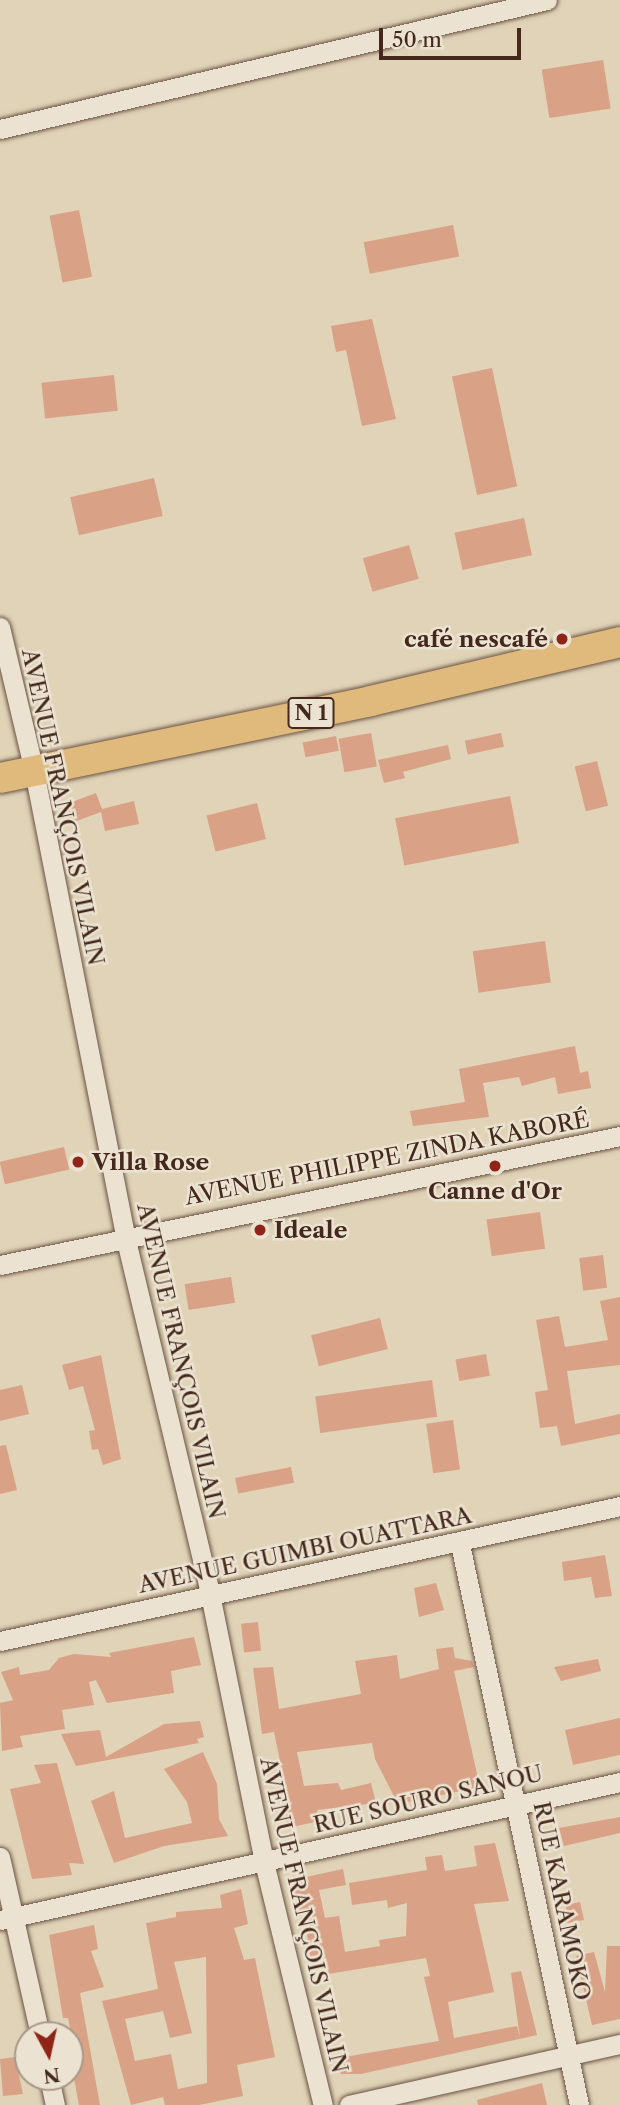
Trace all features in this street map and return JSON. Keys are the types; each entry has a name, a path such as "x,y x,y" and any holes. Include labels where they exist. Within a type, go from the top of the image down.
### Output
{"highway":[{"name":"N 1","path":"0,778 371,701 620,642"}],"street":[{"path":"0,129 547,0"},
{"name":"AVENUE FRANÇOIS VILAIN","path":"0,627 34,771 125,1236 210,1594 264,1862 323,2105"},
{"name":"AVENUE PHILIPPE ZINDA KABORÉ","path":"0,1265 125,1236 620,1136"},
{"name":"AVENUE GUIMBI OUATTARA","path":"0,1641 210,1594 460,1544 620,1506"},
{"name":"RUE KARAMOKO","path":"460,1544 579,2105"},
{"name":"RUE SOURO SANOU","path":"7,1918 620,1782"},
{"path":"0,1857 7,1918 36,2021"},
{"path":"349,2105 620,2044"}],"building":[{"path":"603,60 611,108 549,118 542,70"},
{"path":"79,210 92,277 63,282 50,216"},
{"path":"453,225 459,256 370,274 364,242"},
{"path":"372,319 396,419 362,426 346,350 336,352 331,326"},
{"path":"492,368 517,486 477,495 452,377"},
{"path":"114,375 118,411 45,418 41,383"},
{"path":"154,478 163,516 79,535 70,497"},
{"path":"524,518 532,555 462,570 455,533"},
{"path":"409,545 419,579 373,592 363,558"},
{"path":"371,733 377,766 344,772 339,739"},
{"path":"501,733 504,747 468,754 465,741"},
{"path":"336,736 339,751 305,757 303,742"},
{"path":"448,745 451,759 403,772 405,778 384,783 378,760"},
{"path":"597,761 608,806 586,811 575,767"},
{"path":"96,793 102,809 134,801 139,824 105,831 101,812 71,823 64,805"},
{"path":"510,796 519,843 404,865 395,818"},
{"path":"257,803 266,839 215,851 207,816"},
{"path":"545,941 551,983 479,993 473,951"},
{"path":"575,1046 580,1073 588,1071 591,1088 558,1094 555,1077 522,1086 519,1077 483,1083 489,1117 413,1126 410,1111 465,1102 459,1069"},
{"path":"64,1147 69,1169 5,1184 0,1162"},
{"path":"540,1212 545,1249 492,1256 487,1220"},
{"path":"603,1255 607,1288 583,1291 579,1258"},
{"path":"231,1277 235,1303 189,1310 185,1284"},
{"path":"620,1297 620,1365 567,1371 575,1424 620,1414 620,1434 561,1446 557,1426 540,1428 535,1392 548,1390 536,1320 559,1316 565,1347 608,1340 600,1301"},
{"path":"380,1318 388,1349 319,1366 311,1335"},
{"path":"486,1354 490,1376 459,1381 455,1359"},
{"path":"101,1355 121,1459 103,1465 98,1449 92,1450 89,1431 95,1430 83,1386 69,1390 62,1365"},
{"path":"432,1380 437,1417 320,1433 315,1396"},
{"path":"22,1385 29,1414 0,1421 0,1390"},
{"path":"453,1420 460,1470 433,1473 426,1424"},
{"path":"6,1445 17,1490 0,1494 0,1446"},
{"path":"291,1467 294,1483 238,1494 235,1478"},
{"path":"605,1555 612,1596 595,1598 591,1577 564,1581 562,1562"},
{"path":"436,1583 444,1610 419,1617 414,1588"},
{"path":"258,1622 261,1651 244,1653 241,1624"},
{"path":"194,1637 201,1665 171,1671 174,1693 107,1703 96,1680 89,1682 94,1705 62,1710 65,1729 20,1736 23,1747 2,1751 0,1703 13,1700 1,1672 19,1667 20,1675 49,1670 59,1658 74,1654 111,1657 109,1653"},
{"path":"453,1647 455,1658 472,1661 474,1667 454,1671 480,1787 398,1804 375,1759 372,1743 297,1752 304,1786 338,1783 341,1790 371,1783 376,1803 317,1810 320,1821 287,1828 279,1792 286,1790 274,1732 262,1734 253,1668 273,1667 279,1709 361,1694 355,1661 397,1655 400,1679 439,1669 436,1649"},
{"path":"598,1659 601,1671 561,1681 554,1667"},
{"path":"620,1718 620,1755 573,1765 565,1730"},
{"path":"200,1721 204,1737 197,1739 199,1743 76,1766 61,1734 100,1730 106,1757 164,1724"},
{"path":"203,1752 217,1784 219,1819 228,1836 164,1846 114,1863 91,1801 114,1791 125,1838 192,1823 187,1802 164,1769"},
{"path":"57,1763 84,1864 69,1863 72,1875 32,1879 10,1789 41,1783 34,1765"},
{"path":"620,1817 620,1833 564,1846 559,1828"},
{"path":"495,1843 509,1901 474,1904 494,1992 448,2002 454,2038 517,2026 520,2038 511,1973 521,1971 537,2035 361,2074 341,2074 338,2058 439,2041 424,1977 430,1976 426,1958 328,1974 325,1954 310,1956 304,1913 300,1914 292,1880 343,1869 346,1885 319,1890 325,1918 339,1916 345,1952 380,1946 379,1940 406,1936 407,1903 388,1908 387,1900 352,1905 349,1883 427,1870 425,1857 442,1855 445,1871 477,1866 474,1846"},
{"path":"241,1889 248,1924 234,1928 244,1960 255,1958 275,2057 237,2065 243,2096 199,2105 165,2105 163,2097 131,2105 102,2001 158,1989 146,1923 176,1917 176,1912 222,1908 220,1895","holes":["206,1957 207,2083 178,2089 171,2054 135,2061 125,2019 163,2011 170,2038 192,2033 174,1962"]},
{"path":"580,1902 584,1920 567,1923 566,1905"},
{"path":"94,1925 98,1949 91,1951 104,1987 80,1993 100,2105 79,2105 76,2091 84,2091 84,2021 69,2021 68,2018 63,2018 49,1935"},
{"path":"607,1946 620,1946 620,2019 592,2025 576,1956 594,1952 605,1992"},
{"path":"14,2057 14,2091 22,2091 23,2094 3,2096 0,2059"},
{"path":"542,2083 547,2105 478,2105 477,2100"}],"place":[{"name":"café nescafé","path":"562,639"},
{"name":"Villa Rose","path":"78,1162"},
{"name":"Canne d'Or","path":"495,1166"},
{"name":"Ideale","path":"260,1230"}]}
